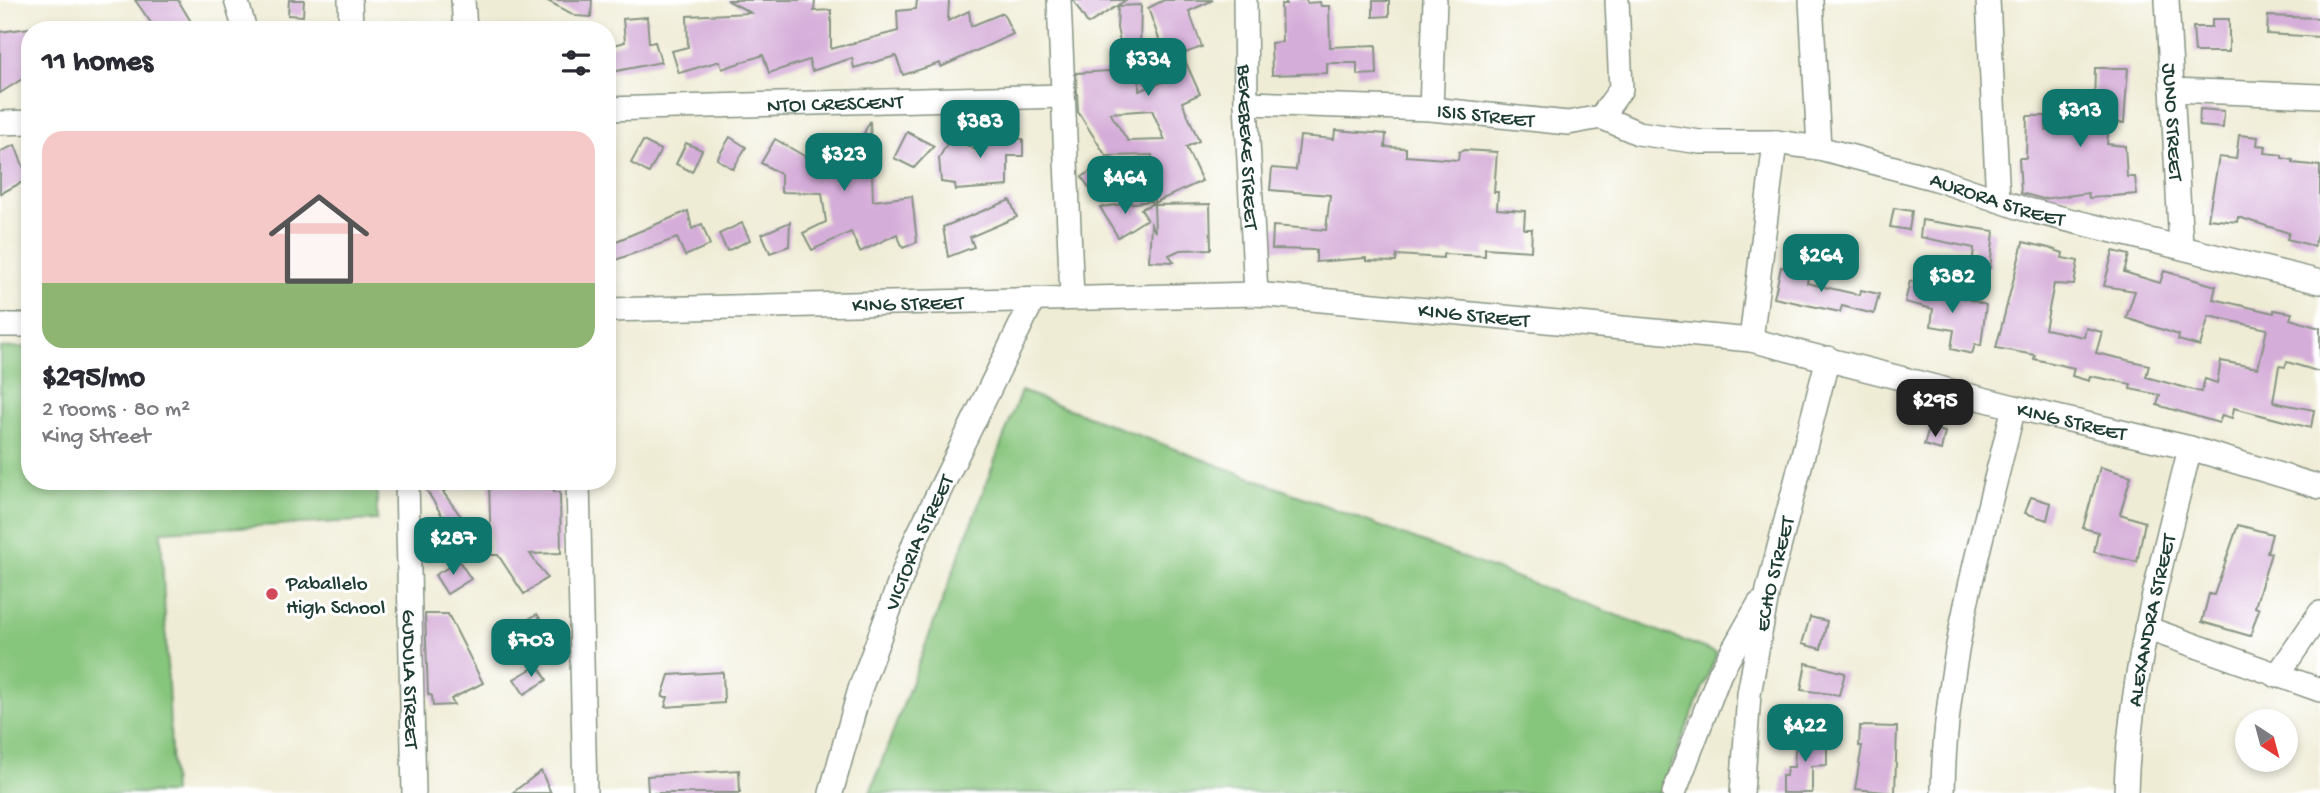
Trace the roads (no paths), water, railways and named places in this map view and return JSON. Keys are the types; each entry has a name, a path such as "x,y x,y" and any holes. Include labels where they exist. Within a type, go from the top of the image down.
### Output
{"street":[{"path":"236,0 242,21"},
{"path":"350,0 351,21"},
{"path":"463,0 464,21"},
{"path":"1059,0 1072,298"},
{"name":"BEKEBEKE STREET","path":"1245,0 1246,103 1256,294"},
{"path":"1431,109 1435,0"},
{"path":"1601,117 1621,89 1617,0"},
{"path":"1811,0 1819,148"},
{"path":"1988,0 1998,200"},
{"name":"JUNO STREET","path":"2167,0 2181,246"},
{"path":"2172,90 2320,96"},
{"name":"NTOI CRESCENT","path":"616,109 1062,96"},
{"name":"ISIS STREET","path":"1246,103 1431,109 1568,123 1601,117"},
{"name":"AURORA STREET","path":"1601,117 1638,133 1700,142 1775,142 1819,148 1936,179 2048,216 2181,246 2320,282"},
{"path":"0,123 21,122"},
{"path":"1751,340 1775,142"},
{"name":"KING STREET","path":"616,310 1256,294 1751,340 2014,407 2190,448 2320,487"},
{"name":"VICTORIA STREET","path":"831,793 860,689 915,541 1033,300"},
{"path":"0,325 21,325"},
{"name":"ECHO STREET","path":"1742,793 1749,694 1768,590 1828,358"},
{"path":"1943,793 1943,757 1956,658 2014,407"},
{"name":"ALEXANDRA STREET","path":"2126,793 2133,694 2146,628 2190,448"},
{"name":"GUDULA STREET","path":"407,490 414,793"},
{"path":"578,490 585,793"},
{"path":"1674,793 1720,673 1768,590"},
{"path":"2277,676 2320,613"},
{"path":"2146,628 2320,690"}],"place":[{"name":"Paballelo High School","path":"272,594"}]}
